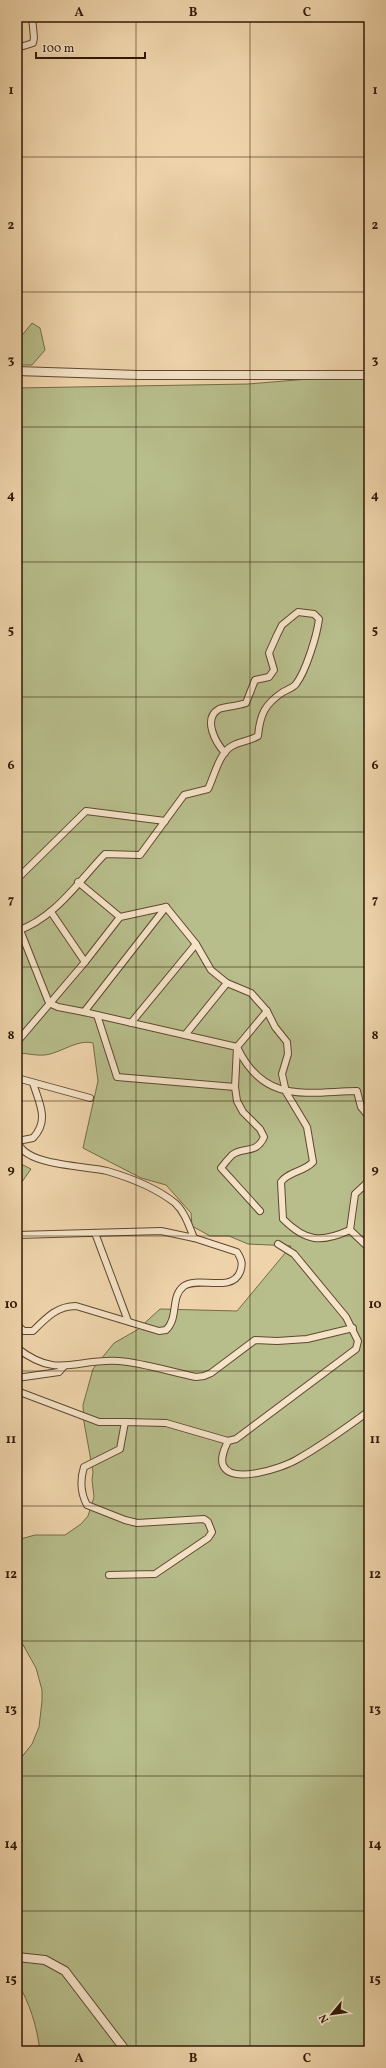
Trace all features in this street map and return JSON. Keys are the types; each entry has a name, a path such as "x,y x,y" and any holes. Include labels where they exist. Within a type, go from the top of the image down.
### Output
{"street":[{"path":"17,48 33,43 32,17"},
{"path":"17,371 138,375 369,375"},
{"path":"225,752 215,741 211,723 215,712 220,708 235,707 246,703 255,680 269,677 274,670 270,653 282,625 298,612 314,614 319,619 310,654 296,684 269,702 260,721 258,736 252,740 230,746 225,752 208,789 184,795 140,855 104,854 51,912 19,930 49,1003 58,1007 237,1047"},
{"path":"17,879 86,811 165,821"},
{"path":"78,882 120,917"},
{"path":"17,1042 85,962 120,917 166,907"},
{"path":"166,907 196,944 211,970 227,983 251,993 267,1011 287,1042 288,1054 282,1074 286,1092 307,1127 313,1162 308,1168 285,1176 281,1182 283,1219 290,1226 318,1240 333,1238 350,1230"},
{"path":"84,1012 166,907"},
{"path":"51,912 85,962"},
{"path":"131,1024 196,944"},
{"path":"185,1035 227,983"},
{"path":"260,1211 221,1168 232,1154 261,1145 264,1137 260,1129 243,1112 237,1100 236,1088 237,1047 267,1011"},
{"path":"97,1015 117,1076 236,1088"},
{"path":"237,1047 242,1057 259,1079 286,1092 357,1091 361,1107 369,1117"},
{"path":"17,1078 90,1098"},
{"path":"33,1082 42,1116 42,1124 33,1138 18,1141 24,1151 44,1160 64,1166 105,1170 144,1183 176,1204 186,1218 194,1238"},
{"path":"350,1230 355,1194 369,1181"},
{"path":"350,1230 369,1248"},
{"path":"17,1235 161,1231 194,1238 237,1252 243,1266 239,1275 233,1280 225,1283 191,1283 184,1286 177,1292 173,1319 166,1330 159,1331 76,1306 66,1306 48,1315 33,1331 24,1331 17,1326"},
{"path":"95,1233 128,1321"},
{"path":"17,1391 99,1422 166,1423 228,1441 236,1439 248,1432 356,1349 358,1341 353,1328 312,1274 294,1254 278,1244"},
{"path":"17,1348 31,1359 46,1365 64,1366 120,1361 196,1377 204,1376 255,1340 277,1341 307,1339 353,1328"},
{"path":"17,1378 59,1372 64,1366"},
{"path":"228,1441 222,1459 223,1466 232,1474 245,1475 280,1467 295,1461 369,1410"},
{"path":"109,1575 155,1574 208,1538 212,1532 208,1522 204,1519 137,1523 125,1520 87,1505 82,1496 81,1479 84,1466 120,1450 125,1422"},
{"path":"17,1957 45,1960 65,1971 126,2051"}],"green space":[{"path":"32,323 40,328 45,350 32,365 17,365 17,337 23,334"},
{"path":"369,374 369,2051 40,2051 32,2015 26,1998 17,1982 17,1763 32,1744 39,1727 42,1690 36,1668 17,1634 17,1540 35,1535 65,1535 81,1524 88,1516 94,1497 92,1480 93,1472 84,1422 83,1405 93,1369 114,1343 137,1330 160,1309 237,1311 291,1246 248,1244 229,1236 210,1236 192,1226 191,1213 166,1185 141,1178 83,1148 98,1081 93,1043 81,1043 45,1055 17,1053 17,388 248,384"},
{"path":"17,1162 31,1169 17,1189"}]}
